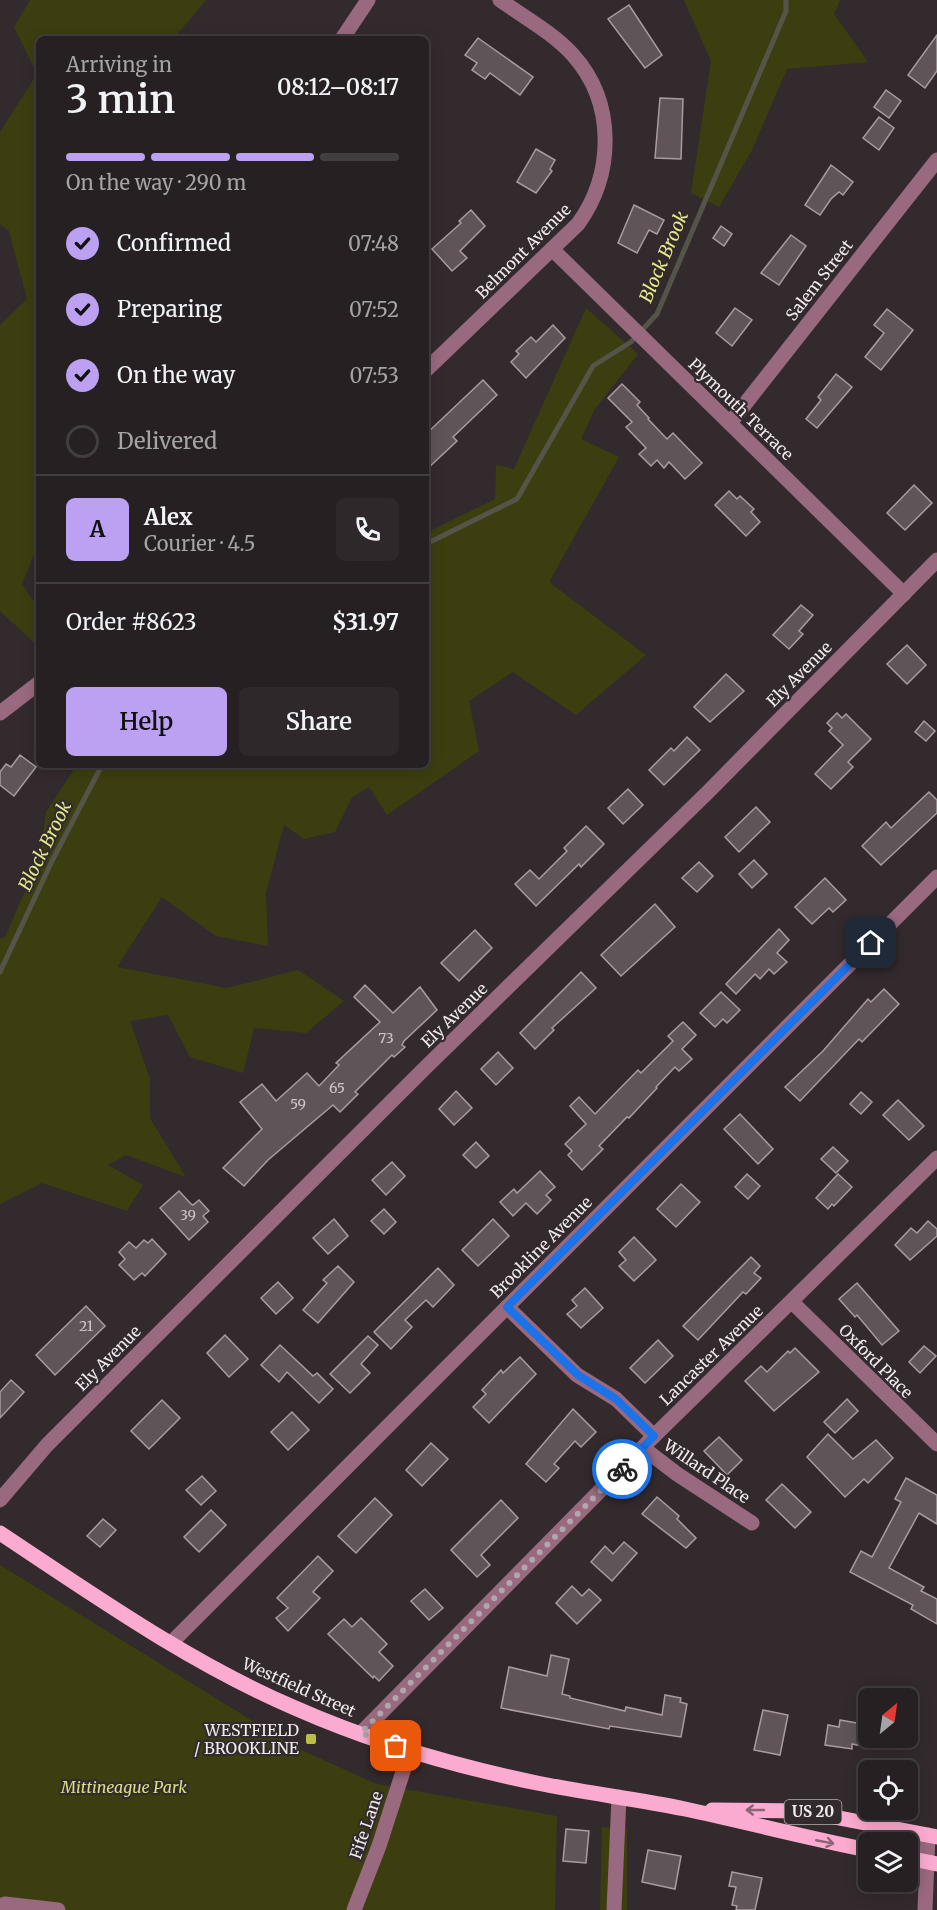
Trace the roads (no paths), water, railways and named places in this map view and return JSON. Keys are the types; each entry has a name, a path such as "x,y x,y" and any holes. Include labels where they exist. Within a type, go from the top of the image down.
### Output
{"main road":[{"name":"Westfield Street","path":"0,1533 171,1643 257,1691 361,1733 410,1750 507,1776 687,1810 858,1848"},
{"name":"Westfield Street","path":"687,1810 803,1810 932,1836"}],"street":[{"path":"344,36 368,0"},
{"name":"Belmont Avenue","path":"429,367 578,224 594,198 605,161 604,123 590,82 573,56 500,0"},
{"name":"Salem Street","path":"730,423 937,160"},
{"name":"Plymouth Terrace","path":"553,250 904,594"},
{"name":"Ely Avenue","path":"0,1500 47,1445 101,1390 426,1067 708,792 937,561"},
{"path":"0,713 36,685"},
{"name":"Brookline Avenue","path":"171,1643 937,877"},
{"name":"Lancaster Avenue","path":"361,1733 654,1436 937,1158"},
{"name":"Oxford Place","path":"792,1302 937,1444"},
{"name":"Willard Place","path":"507,1307 578,1375 616,1399 654,1436"},
{"name":"Willard Place","path":"643,1448 676,1474 752,1523"},
{"name":"Fife Lane","path":"354,1910 379,1846 410,1750"},
{"path":"614,1910 619,1797"},
{"path":"925,1910 932,1863 932,1836"},
{"path":"3,1910 5,1904 58,1910"}],"waterway":[{"name":"Block Brook","path":"429,543 517,499 593,366 631,342 657,314 786,11 786,0"},
{"name":"Block Brook","path":"0,972 53,859 100,768"}],"place":[{"name":"WESTFIELD / BROOKLINE","path":"311,1739"}],"park label":[{"name":"Mittineague Park","path":"124,1787"}]}
